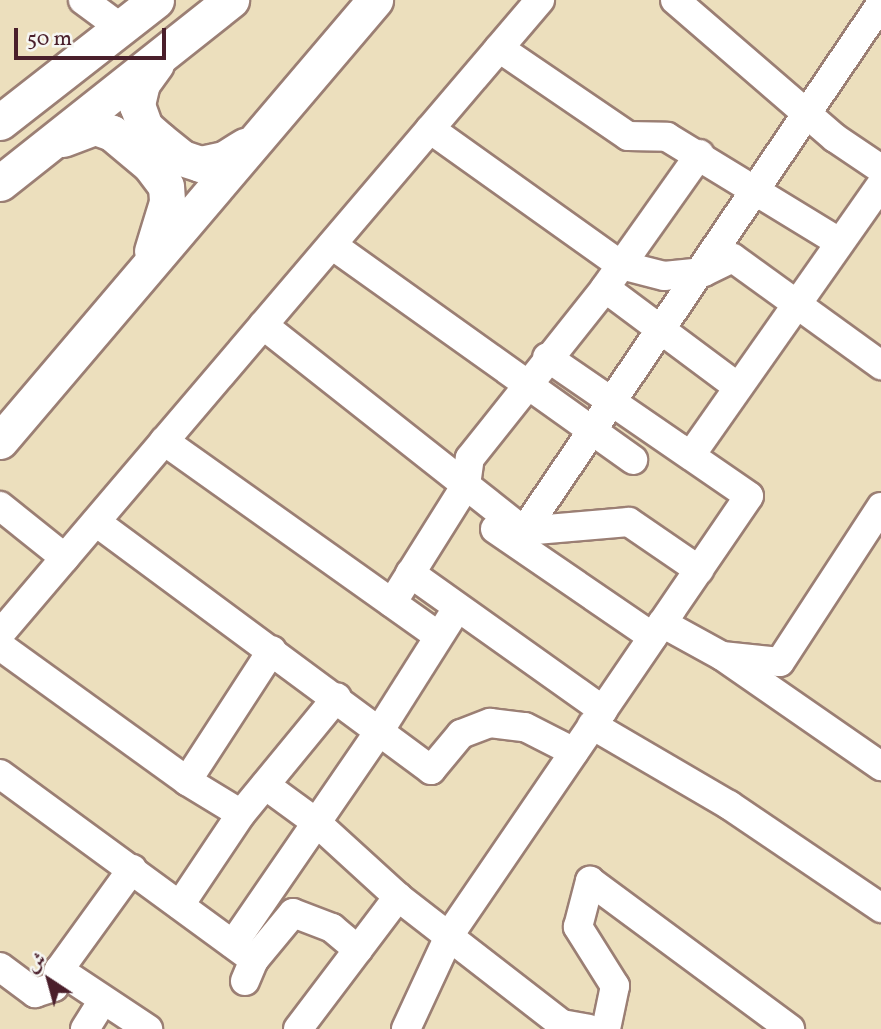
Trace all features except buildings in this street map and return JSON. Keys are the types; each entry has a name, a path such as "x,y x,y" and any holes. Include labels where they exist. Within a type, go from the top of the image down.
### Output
{"main road":[{"path":"0,122 156,0"},
{"path":"0,183 230,0"},
{"path":"0,440 375,0"},
{"path":"164,53 142,83 136,105 145,127 182,158 200,164 224,159 257,139"},
{"path":"50,144 95,127 111,133 150,165 166,186 162,228 143,273"}],"street":[{"path":"83,0 121,28"},
{"path":"0,634 540,0"},
{"path":"675,0 835,138 881,169"},
{"path":"524,531 704,272 881,4"},
{"path":"499,48 628,136 667,137 700,154 839,242"},
{"path":"430,129 621,265 664,276 704,272 733,258 881,365"},
{"path":"392,603 461,493 470,458 526,383 605,288 700,154"},
{"path":"691,456 795,303 881,185"},
{"path":"332,245 633,460"},
{"path":"605,288 738,387"},
{"path":"263,325 461,493 658,630 722,656 881,766"},
{"path":"406,1029 450,934 749,496 547,357"},
{"path":"164,441 438,636"},
{"path":"461,493 524,531 629,522 699,569"},
{"path":"0,506 65,558"},
{"path":"722,656 780,662 881,507"},
{"path":"96,522 337,697 431,770 461,734 490,723 525,727 575,752"},
{"path":"410,573 598,718 881,908"},
{"path":"244,962 317,823 457,608"},
{"path":"0,646 187,781 241,814"},
{"path":"187,781 272,650"},
{"path":"180,905 241,814 337,697"},
{"path":"0,774 180,905 244,962"},
{"path":"265,785 317,823 398,897 450,934 562,1024 589,1029"},
{"path":"0,967 35,993 54,987 59,970 132,869"},
{"path":"606,1029 615,986 578,927 590,881 790,1029"},
{"path":"298,1029 398,897"},
{"path":"244,962 293,913 332,928 358,950"},
{"path":"59,970 148,1029"},
{"path":"85,1029 103,1000"}]}
